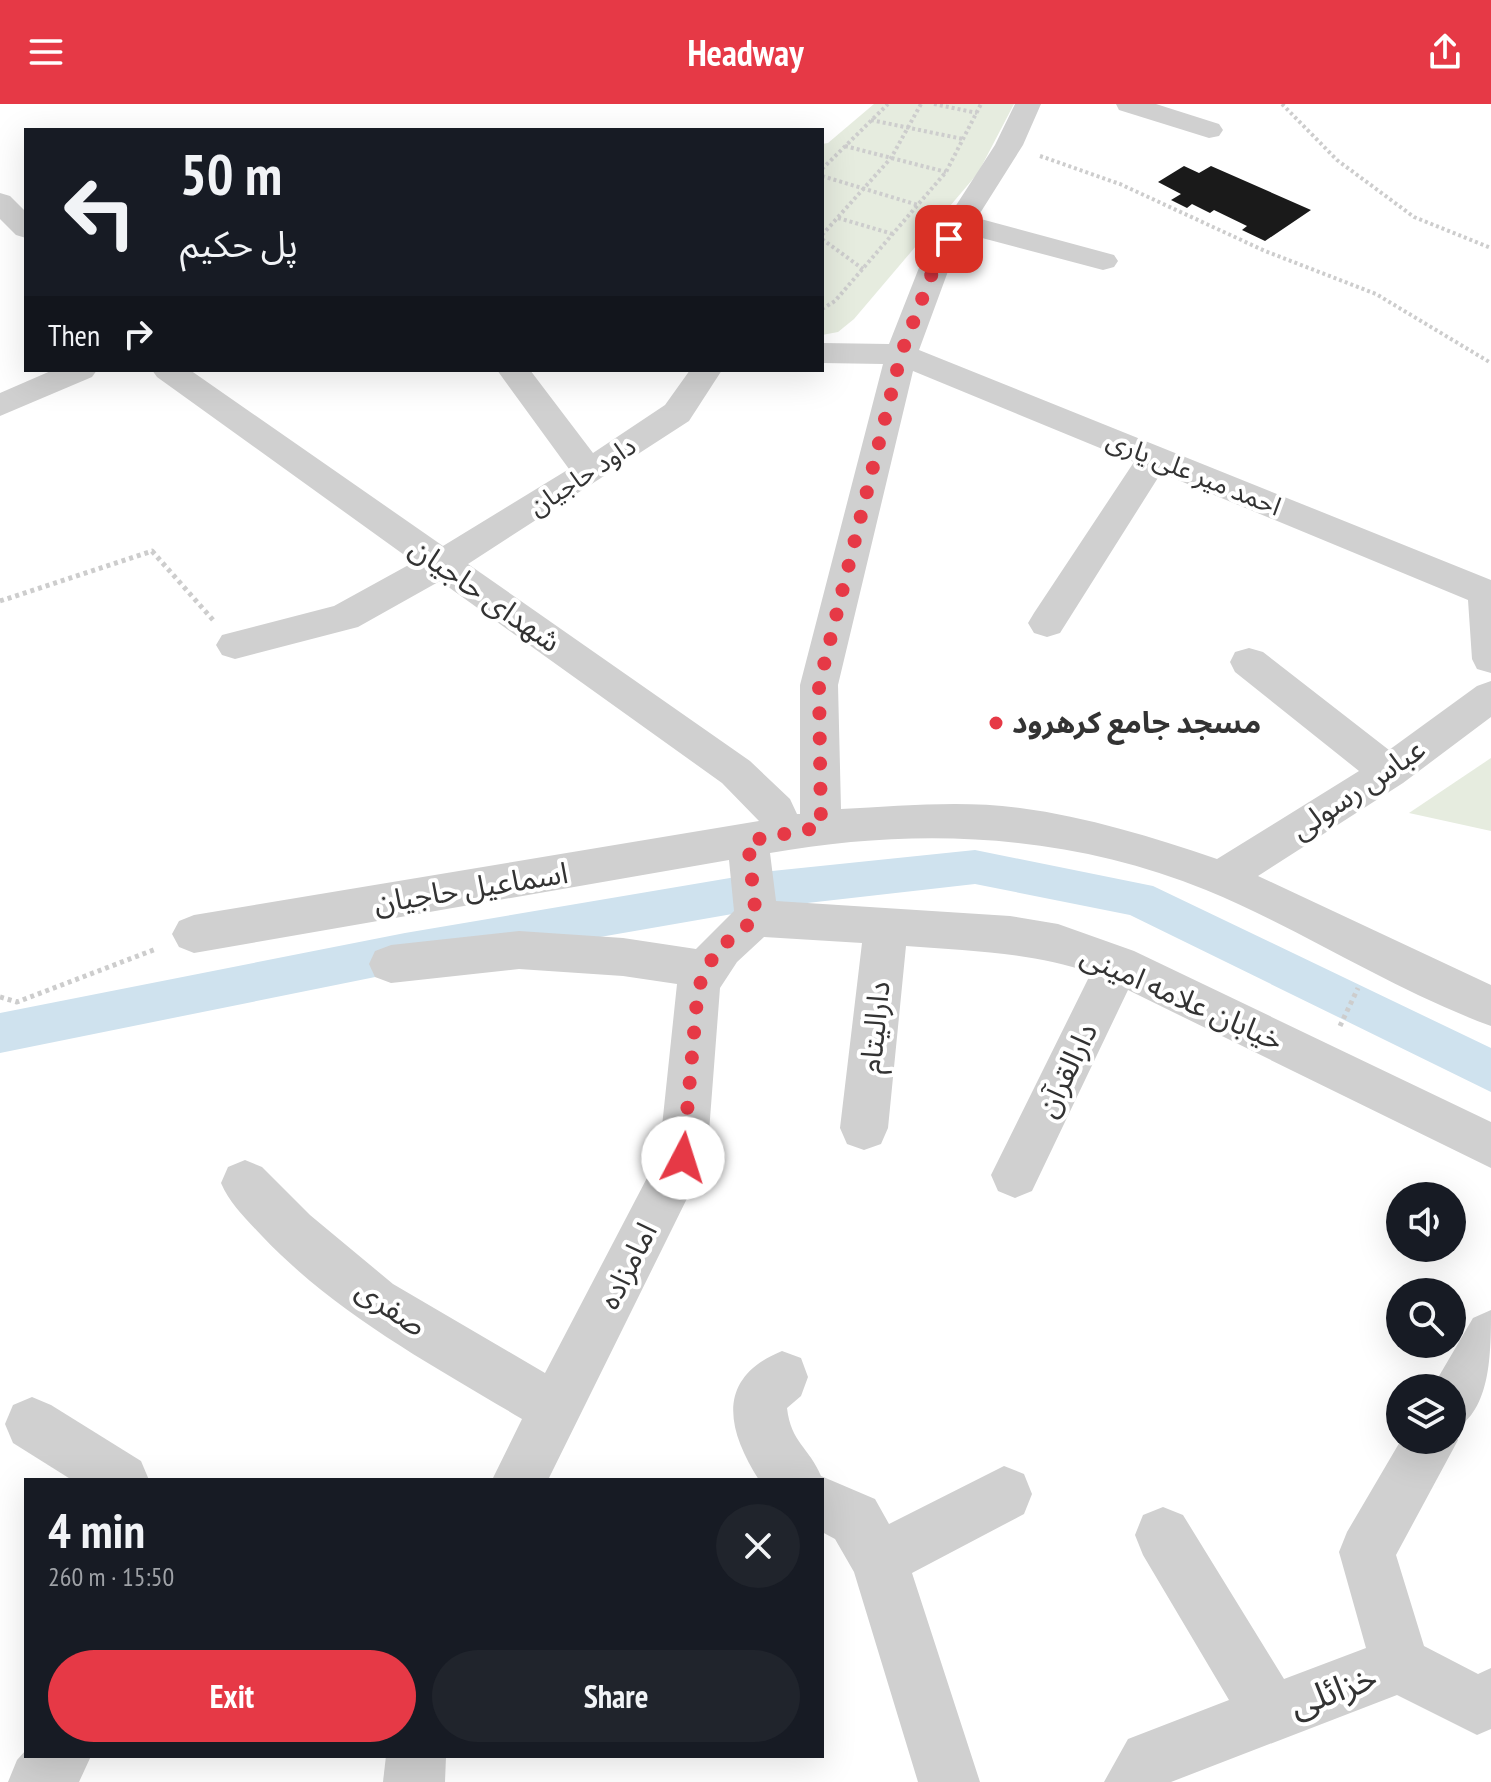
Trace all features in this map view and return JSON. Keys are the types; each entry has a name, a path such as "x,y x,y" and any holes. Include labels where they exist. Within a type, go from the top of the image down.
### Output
{"street":[{"path":"756,918 785,834 901,354 939,255 1009,145 1028,104"},
{"path":"1129,104 1209,130"},
{"path":"0,202 24,227"},
{"path":"960,223 1103,261"},
{"path":"824,353 901,354"},
{"name":"احمد میر علی یاری","path":"901,354 1488,591"},
{"path":"0,405 76,372"},
{"name":"شهدای حاجیان","path":"171,372 736,772 775,811 785,834"},
{"path":"514,372 589,472"},
{"name":"داود حاجیان","path":"235,645 345,617 441,564 677,413 705,372"},
{"path":"1047,623 1154,457"},
{"path":"1488,591 1491,659"},
{"path":"1249,662 1389,772"},
{"name":"عباس رسولی","path":"1221,878 1389,772 1491,696"},
{"path":"785,834 952,820 1018,824 1082,835 1221,878 1491,1006"},
{"name":"اسماعیل حاجیان","path":"194,934 785,834"},
{"name":"خیابان علامه امینی","path":"756,918 1010,935 1058,943 1118,964 1491,1146"},
{"name":"امامزاده","path":"520,1478 683,1158 698,988 705,969 716,951 756,918"},
{"name":"دارالیتام","path":"864,1128 886,926"},
{"path":"391,964 519,950 623,957 705,969"},
{"name":"دارالقرآن","path":"1015,1175 1118,964"},
{"name":"صفری","path":"245,1183 292,1232 375,1302 556,1409"},
{"path":"1466,1380 1491,1336"},
{"path":"782,1377 760,1396 760,1427 783,1469 793,1478"},
{"path":"32,1424 119,1478"},
{"name":"خزائلی","path":"1135,1782 1149,1760 1400,1665 1367,1552 1423,1454"},
{"path":"879,1560 1004,1494"},
{"path":"824,1504 855,1519 879,1560 949,1782"},
{"path":"1163,1535 1271,1713"},
{"path":"1400,1665 1477,1705 1491,1698"},
{"path":"39,1782 59,1758"},
{"path":"414,1782 416,1758"}],"path":[{"path":"824,167 888,104"},
{"path":"824,235 891,158 921,104"},
{"path":"934,104 977,113"},
{"path":"824,308 835,301 946,172 981,104"},
{"path":"1282,104 1337,160 1414,217 1491,248"},
{"path":"871,120 963,139"},
{"path":"1009,145 1120,184 1265,251 1376,294 1491,363"},
{"path":"845,146 946,172"},
{"path":"824,177 918,205"},
{"path":"838,218 893,234"},
{"path":"824,239 863,269"},
{"path":"0,601 152,551 235,645"},
{"path":"0,997 17,1002 194,934"},
{"path":"1340,1027 1363,976"}],"shaded area":[{"path":"874,104 1014,104 978,173 854,319 838,332 824,335 824,144"},
{"path":"1491,758 1491,831 1409,813"}],"building":[{"path":"1184,166 1199,173 1211,166 1311,210 1265,241 1242,230 1247,226 1214,210 1210,213 1192,204 1187,208 1171,200 1181,194 1158,182"}],"waterway":[{"path":"0,1033 405,952 772,889 975,867 1138,899 1491,1071"}],"place":[{"name":"مسجد جامع کرهرود","path":"996,723"}],"route":[{"path":"683,1158 698,988 716,951 756,918 748,841 821,827 819,685 901,354 939,255 949,239"}]}
